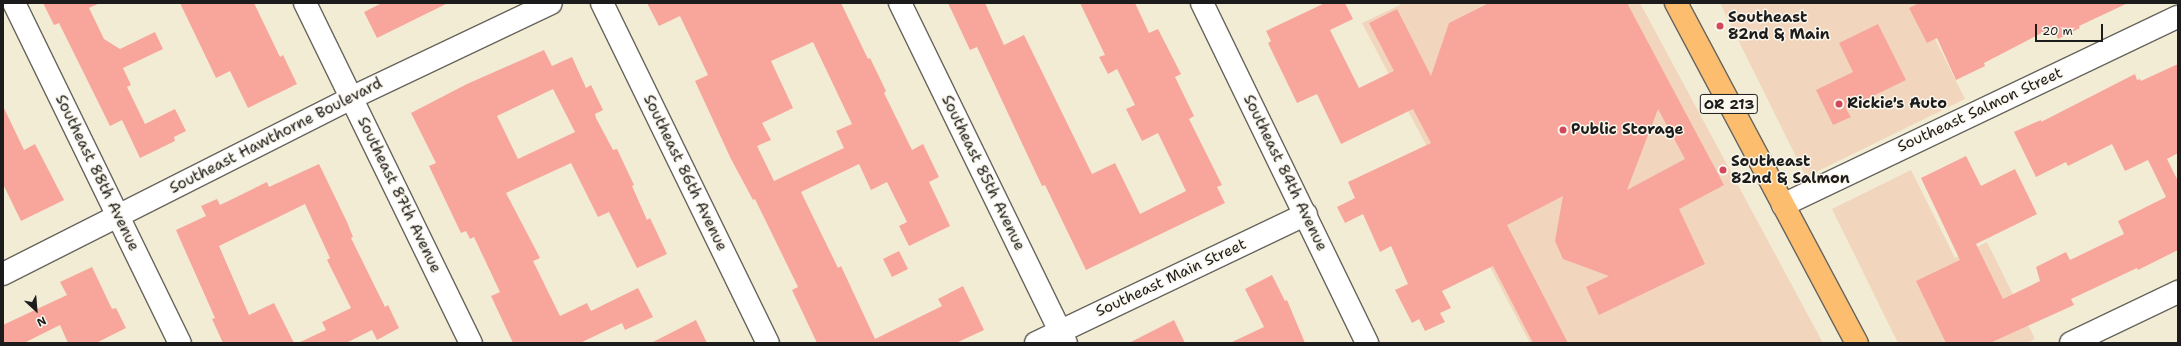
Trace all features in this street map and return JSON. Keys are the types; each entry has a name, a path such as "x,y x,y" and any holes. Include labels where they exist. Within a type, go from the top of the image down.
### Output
{"main road":[{"name":"OR 213","path":"1676,3 1858,343"}],"street":[{"name":"Southeast 88th Avenue","path":"14,3 180,343"},
{"name":"Southeast 87th Avenue","path":"305,3 471,343"},
{"name":"Southeast Hawthorne Boulevard","path":"3,274 352,98 551,3"},
{"name":"Southeast 86th Avenue","path":"602,3 768,343"},
{"name":"Southeast 85th Avenue","path":"900,3 1064,337"},
{"name":"Southeast 84th Avenue","path":"1202,3 1306,214 1367,343"},
{"name":"Southeast Salmon Street","path":"1783,205 2178,17"},
{"name":"Southeast Main Street","path":"1036,343 1064,337 1306,214"},
{"path":"2071,343 2178,292"}],"shaded area":[{"name":"Public Storage","path":"1404,3 1640,3 1823,343 1530,343 1362,23"},
{"path":"1720,3 1917,3 1965,99 1806,177"},
{"path":"1911,170 1955,258 1987,242 2035,339 2026,343 1898,343 1832,209"}],"building":[{"path":"43,3 100,3 89,8 104,39 120,49 155,32 163,49 123,68 131,85 127,87 145,124 175,109 186,131 174,137 175,141 140,158 122,120 110,126 59,23 54,25"},
{"path":"180,3 254,3 280,57 283,55 297,84 248,108 230,71 216,78"},
{"path":"382,3 448,3 377,38 364,12"},
{"path":"647,3 841,3 868,59 870,58 886,91 884,93 912,150 923,144 939,177 929,182 950,226 909,246 899,226 907,222 887,182 871,190 859,164 801,192 838,268 841,266 875,339 942,306 938,299 963,286 984,330 956,343 817,343 792,290 798,287 755,199 753,200 731,159 695,81 708,75 680,16 659,26","holes":["813,42 852,124 836,131 844,148 774,181 757,146 771,140 762,123 793,108 771,61"]},
{"path":"948,3 985,3 1004,45 1024,35 1092,174 1115,163 1140,214 1186,191 1158,133 1142,141 1126,109 1135,105 1117,69 1108,74 1099,57 1105,55 1080,3 1135,3 1149,33 1158,29 1181,74 1175,77 1194,116 1189,119 1222,185 1217,187 1225,203 1086,270 1045,185 1042,186 977,47 970,50"},
{"name":"Public Storage","path":"1325,3 1345,3 1353,19 1330,30 1359,88 1394,71 1369,23 1397,9 1431,76 1449,23 1489,3 1627,3 1724,185 1679,209 1705,264 1599,315 1586,287 1609,276 1563,259 1555,241 1563,196 1507,225 1568,343 1533,343 1493,266 1442,291 1451,308 1440,313 1445,322 1425,331 1419,319 1412,323 1395,290 1408,284 1391,246 1380,252 1363,214 1345,223 1337,207 1355,198 1348,182 1431,143 1413,109 1341,144 1317,94 1297,103 1268,43 1271,41 1266,31","holes":["1658,109 1685,159 1627,190"]},
{"path":"1919,3 2128,3 2079,26 2080,28 2058,39 2053,27 1984,63 1985,66 1956,80 1937,38 1927,43 1909,8"},
{"path":"1878,24 1906,80 1846,109 1851,117 1833,125 1816,90 1853,72 1839,43"},
{"path":"544,50 552,66 572,57 586,88 591,85 603,110 595,114 596,118 613,150 617,149 634,185 632,186 647,220 650,218 667,254 637,268 609,212 598,217 571,163 506,193 540,258 533,261 560,316 587,303 591,311 638,288 653,317 625,330 622,323 580,343 513,343 491,296 500,292 474,237 470,239 466,231 461,233 429,166 436,163 411,113 467,84","holes":["553,89 575,132 518,159 497,116"]},
{"path":"2178,64 2178,153 2167,159 2178,181 2178,250 2138,270 2137,268 2071,299 2074,305 1990,343 1946,343 1916,281 1960,260 1921,178 1966,156 1981,186 2015,169 2037,214 1976,244 2003,299 2040,281 2036,267 2066,252 2070,260 2124,234 2118,221 2166,197 2148,160 2125,171 2112,144 2068,166 2066,162 2036,177 2014,132 2041,120 2041,122 2135,74 2137,80 2140,79 2141,81"},
{"path":"3,106 24,150 35,144 64,200 21,221 3,184"},
{"path":"319,164 347,222 353,237 351,238 385,307 388,305 399,328 377,340 372,330 346,343 298,343 326,330 322,322 351,308 327,260 330,258 305,204 219,246 249,315 274,303 294,343 223,343 212,319 215,318 176,230 206,216 201,206 217,199 220,205 267,182 269,187"},
{"path":"899,251 908,269 892,277 883,259"},
{"path":"92,267 112,309 116,308 126,328 96,343 68,343 60,325 24,343 3,343 3,325 67,295 60,282"},
{"path":"1272,275 1285,301 1287,300 1305,343 1230,343 1264,327 1245,289"},
{"path":"696,320 707,343 651,343"},
{"path":"1174,320 1185,343 1129,343"}],"place":[{"name":"Southeast 82nd & Main","path":"1720,26"},
{"name":"Rickie's Auto","path":"1839,104"},
{"name":"Public Storage","path":"1563,130"},
{"name":"Southeast 82nd & Salmon","path":"1723,170"}]}
